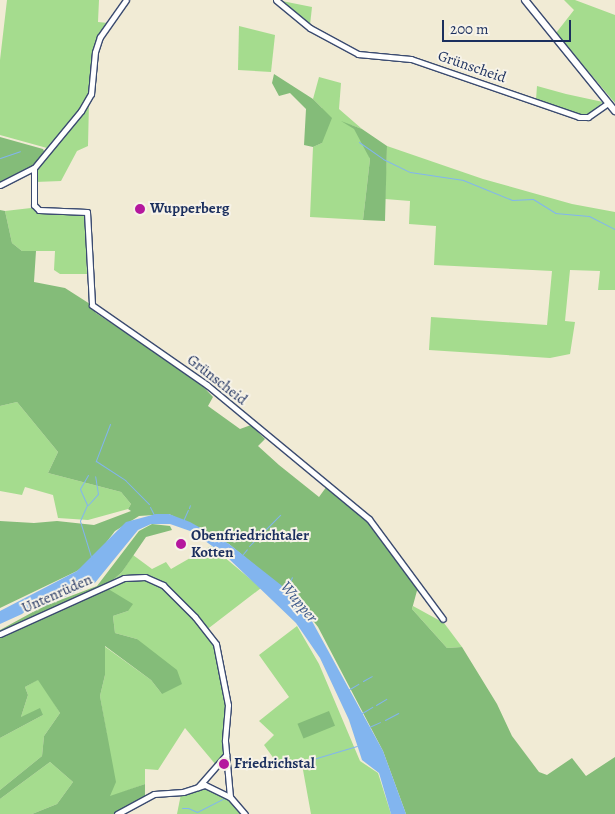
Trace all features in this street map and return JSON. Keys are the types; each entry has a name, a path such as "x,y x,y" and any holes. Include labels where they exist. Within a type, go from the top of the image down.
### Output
{"street":[{"path":"0,185 34,168 92,94 95,52 100,37 126,0"},
{"name":"Grünscheid","path":"276,0 310,28 358,54 411,59 578,117 588,117 608,102"},
{"path":"525,0 615,110"},
{"name":"Grünscheid","path":"34,168 34,205 39,210 87,212 92,304 207,385 266,438 369,519 443,620"},
{"name":"Untenrüden","path":"0,634 124,578 145,577 172,592 214,640 228,705 226,755"},
{"path":"198,787 226,755"},
{"path":"226,755 230,798"},
{"path":"117,814 145,798 165,792 183,792 207,785 230,798 245,814"}],"green space":[{"path":"7,0 99,0 98,22 108,23 93,51 88,94 81,107 47,148 0,135 0,60"},
{"path":"564,0 575,0 615,15 615,103 556,33 574,10"},
{"path":"282,1 312,7 310,25"},
{"path":"239,26 275,35 271,72 238,70"},
{"path":"274,74 313,99 332,118 322,143 313,147 304,145 306,109 290,93 279,96 272,83"},
{"path":"319,77 341,83 339,109 362,129 351,125 359,131 370,159 363,220 310,217 313,147 322,143 322,108 313,99"},
{"path":"537,86 603,102 588,115 580,115 536,100"},
{"path":"89,102 88,146 77,151 61,181 35,182 36,170"},
{"path":"341,121 362,129 387,146 385,221 363,220 370,159 354,129"},
{"path":"0,137 43,149 45,153 32,166 0,183"},
{"path":"387,146 483,179 572,204 615,212 615,290 598,290 600,271 570,270 565,321 575,322 570,354 550,358 429,350 431,317 547,325 552,271 434,265 436,226 409,224 410,201 385,199"},
{"path":"31,208 39,213 85,215 87,274 60,274 54,270 55,251 22,251 12,243 5,211"},
{"path":"0,210 5,211 12,243 22,251 36,251 34,282 65,288 90,304 96,313 196,379 213,397 208,406 240,429 251,425 265,439 258,446 279,465 319,497 327,486 368,520 418,587 412,609 447,648 462,647 497,704 512,736 539,772 547,775 572,758 586,776 615,757 615,814 406,814 383,751 318,627 297,600 229,544 169,514 139,516 115,531 95,557 77,571 0,608 0,521 34,523 57,521 94,525 131,511 128,509 131,504 121,492 48,473 58,452 17,402 0,406"},
{"path":"17,402 58,452 48,473 121,492 131,504 128,509 88,520 58,518 53,495 25,487 22,495 0,491 0,406"},
{"path":"152,524 170,526 172,530 146,537 122,572 105,587 133,604 128,611 113,616 115,633 137,639 177,670 182,684 162,694 151,680 105,646 105,675 100,696 116,782 110,796 145,784 145,799 122,814 32,814 57,804 73,782 50,762 0,799 0,790 42,756 44,736 60,713 38,680 25,687 28,695 21,717 40,708 43,715 0,738 0,630 42,607 97,586 139,531"},
{"path":"211,546 261,588 205,631 213,642 226,711 223,757 216,765 185,728 158,770 145,769 145,784 110,797 107,736 100,696 105,675 104,646 151,680 162,694 137,639 115,633 113,616 128,611 105,587 122,572 133,555 152,569 166,562 171,569"},
{"path":"413,606 444,623 462,647 447,648 412,609"},
{"path":"297,626 319,664 360,761 378,773 391,814 311,814 301,759 277,763 264,745 274,735 259,721 289,697 259,655"},
{"path":"39,679 60,713 44,736 42,756 0,790 0,738 43,715 21,717 28,695 25,687"},
{"path":"329,711 335,726 303,739 297,724"},
{"path":"50,762 73,782 57,804 32,814 0,814 0,799"},
{"path":"205,788 230,801 242,814 177,814 181,794"}],"water":[{"path":"156,514 169,514 190,522 229,544 281,585 307,612 383,751 406,814 391,814 379,773 362,760 349,720 320,658 296,623 227,557 193,532 170,524 151,524 138,530 94,584 40,608 29,608 22,614 0,624 0,611 77,571 126,522"}],"waterway":[{"path":"359,142 383,159 410,172 463,180 512,200 533,199 555,213 589,216 615,229"},
{"path":"0,158 20,151"},
{"path":"110,424 96,461 125,480 149,504"},
{"path":"88,475 80,489 87,505 80,521 92,560"},
{"path":"88,505 98,494 95,476"},
{"path":"150,507 154,515"},
{"path":"183,521 188,510"},
{"path":"249,546 280,515"},
{"path":"243,554 247,549"},
{"name":"Wupper","path":"286,590 292,577"},
{"path":"363,681 372,676"},
{"path":"348,690 358,684"},
{"path":"376,705 386,699"},
{"path":"362,713 372,707"},
{"path":"385,720 398,713"},
{"path":"369,727 380,722"},
{"path":"283,768 357,746"},
{"path":"182,808 188,808 197,812 223,799"}],"place":[{"name":"Wupperberg","path":"140,209"},
{"name":"Obenfriedrichtaler Kotten","path":"181,544"},
{"name":"Friedrichstal","path":"224,764"}]}
